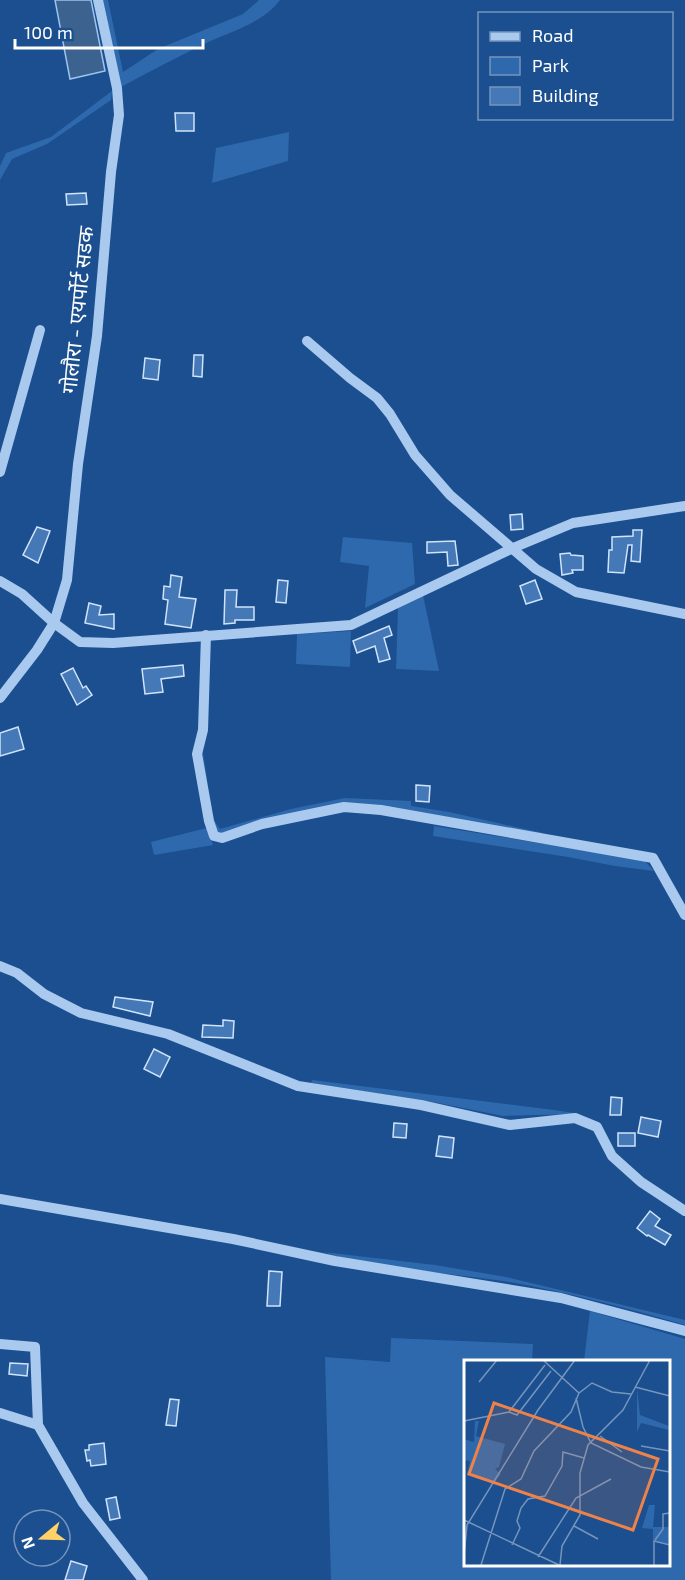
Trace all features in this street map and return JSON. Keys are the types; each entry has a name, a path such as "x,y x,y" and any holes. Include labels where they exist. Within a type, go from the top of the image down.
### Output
{"street":[{"name":"गोलौरा - एयर्पोर्ट सडक","path":"0,698 31,659 54,623 67,580 78,464 97,336 118,115 117,88 98,0"},
{"path":"0,472 40,330"},
{"path":"307,341 376,398 390,414 415,455 450,495 536,569 576,592 685,615"},
{"path":"0,581 22,594 54,623 80,642 113,643 351,625 513,548 573,523 685,506"},
{"path":"206,635 203,730 197,754 209,821 214,836 222,838 262,824 344,807 381,810 653,858 685,915"},
{"path":"0,966 16,973 44,994 81,1013 168,1034 298,1086 421,1105 510,1125 575,1118 597,1127 612,1156 641,1182 685,1211"},
{"path":"0,1198 27,1205 114,1217 233,1239 335,1262 561,1298 685,1331"},
{"path":"0,1344 35,1347 38,1425 83,1503 143,1580"},
{"path":"0,1413 38,1425"}],"green space":[{"path":"103,0 108,0 123,72 158,49 243,14 259,0 280,0 255,21 204,44 121,87"},
{"path":"112,91 111,100 47,144 12,159 0,180 0,166 6,153 51,137"},
{"path":"289,132 288,161 212,183 216,148"},
{"path":"343,537 412,543 415,584 365,608 369,566 340,562"},
{"path":"423,595 439,671 396,669 398,608"},
{"path":"351,631 350,667 296,664 297,634"},
{"path":"202,746 213,819 220,829 291,809 345,798 411,801 411,806 543,833 527,833 344,804 222,835 215,832 200,755"},
{"path":"434,826 644,860 654,871 433,836"},
{"path":"207,828 213,845 154,855 151,842"},
{"path":"312,1080 580,1114 503,1116 433,1102 311,1083"},
{"path":"323,1252 435,1265 506,1277 685,1320 685,1325 595,1300 526,1285 390,1267"},
{"path":"590,1311 685,1339 685,1580 331,1580 325,1357 390,1362 391,1338 533,1344 532,1360 464,1360 464,1565 670,1565 670,1360 584,1360"}],"shaded area":[{"path":"55,0 91,0 105,71 70,79"}],"building":[{"path":"175,113 194,113 194,131 176,131"},
{"path":"86,193 87,204 67,205 66,194"},
{"path":"194,355 203,355 202,377 193,376"},
{"path":"145,358 160,360 158,380 143,378"},
{"path":"522,514 523,529 511,530 510,515"},
{"path":"37,527 50,531 38,563 23,555"},
{"path":"633,530 642,530 640,562 631,561 632,545 628,545 624,573 608,572 612,537 633,536"},
{"path":"455,541 458,565 448,566 447,552 427,553 427,542"},
{"path":"570,553 583,556 583,570 572,570 573,573 562,575 560,554"},
{"path":"171,575 182,577 179,597 196,599 191,628 165,624 168,600 163,599 164,586 170,587"},
{"path":"278,580 288,581 286,603 276,602"},
{"path":"535,580 542,599 526,604 520,586"},
{"path":"225,590 237,590 236,607 254,607 254,620 235,620 235,623 224,624"},
{"path":"89,603 101,606 99,615 114,614 114,629 85,623"},
{"path":"389,626 392,635 384,638 390,659 379,662 375,646 357,653 353,641"},
{"path":"183,665 184,676 161,679 163,692 145,694 142,669"},
{"path":"73,668 83,688 86,686 92,695 77,705 61,674"},
{"path":"18,727 24,749 0,756 0,733"},
{"path":"416,785 430,786 429,802 416,801"},
{"path":"115,997 153,1002 150,1016 113,1007"},
{"path":"223,1020 234,1021 233,1038 202,1037 203,1025 223,1026"},
{"path":"154,1049 170,1057 160,1077 144,1069"},
{"path":"611,1097 622,1098 621,1115 610,1115"},
{"path":"641,1117 661,1121 658,1137 638,1133"},
{"path":"394,1123 407,1124 406,1138 393,1137"},
{"path":"618,1133 635,1133 635,1146 618,1146"},
{"path":"439,1136 454,1138 452,1158 436,1156"},
{"path":"650,1211 660,1219 655,1226 671,1235 665,1245 637,1228"},
{"path":"269,1271 282,1272 280,1306 267,1306"},
{"path":"10,1363 28,1364 27,1376 9,1374"},
{"path":"170,1399 179,1400 176,1426 166,1425"},
{"path":"104,1443 106,1464 91,1466 90,1460 87,1461 85,1450 89,1450 89,1445"},
{"path":"116,1497 120,1518 110,1520 106,1499"},
{"path":"72,1561 87,1566 83,1580 65,1580 69,1568 72,1568"}]}
